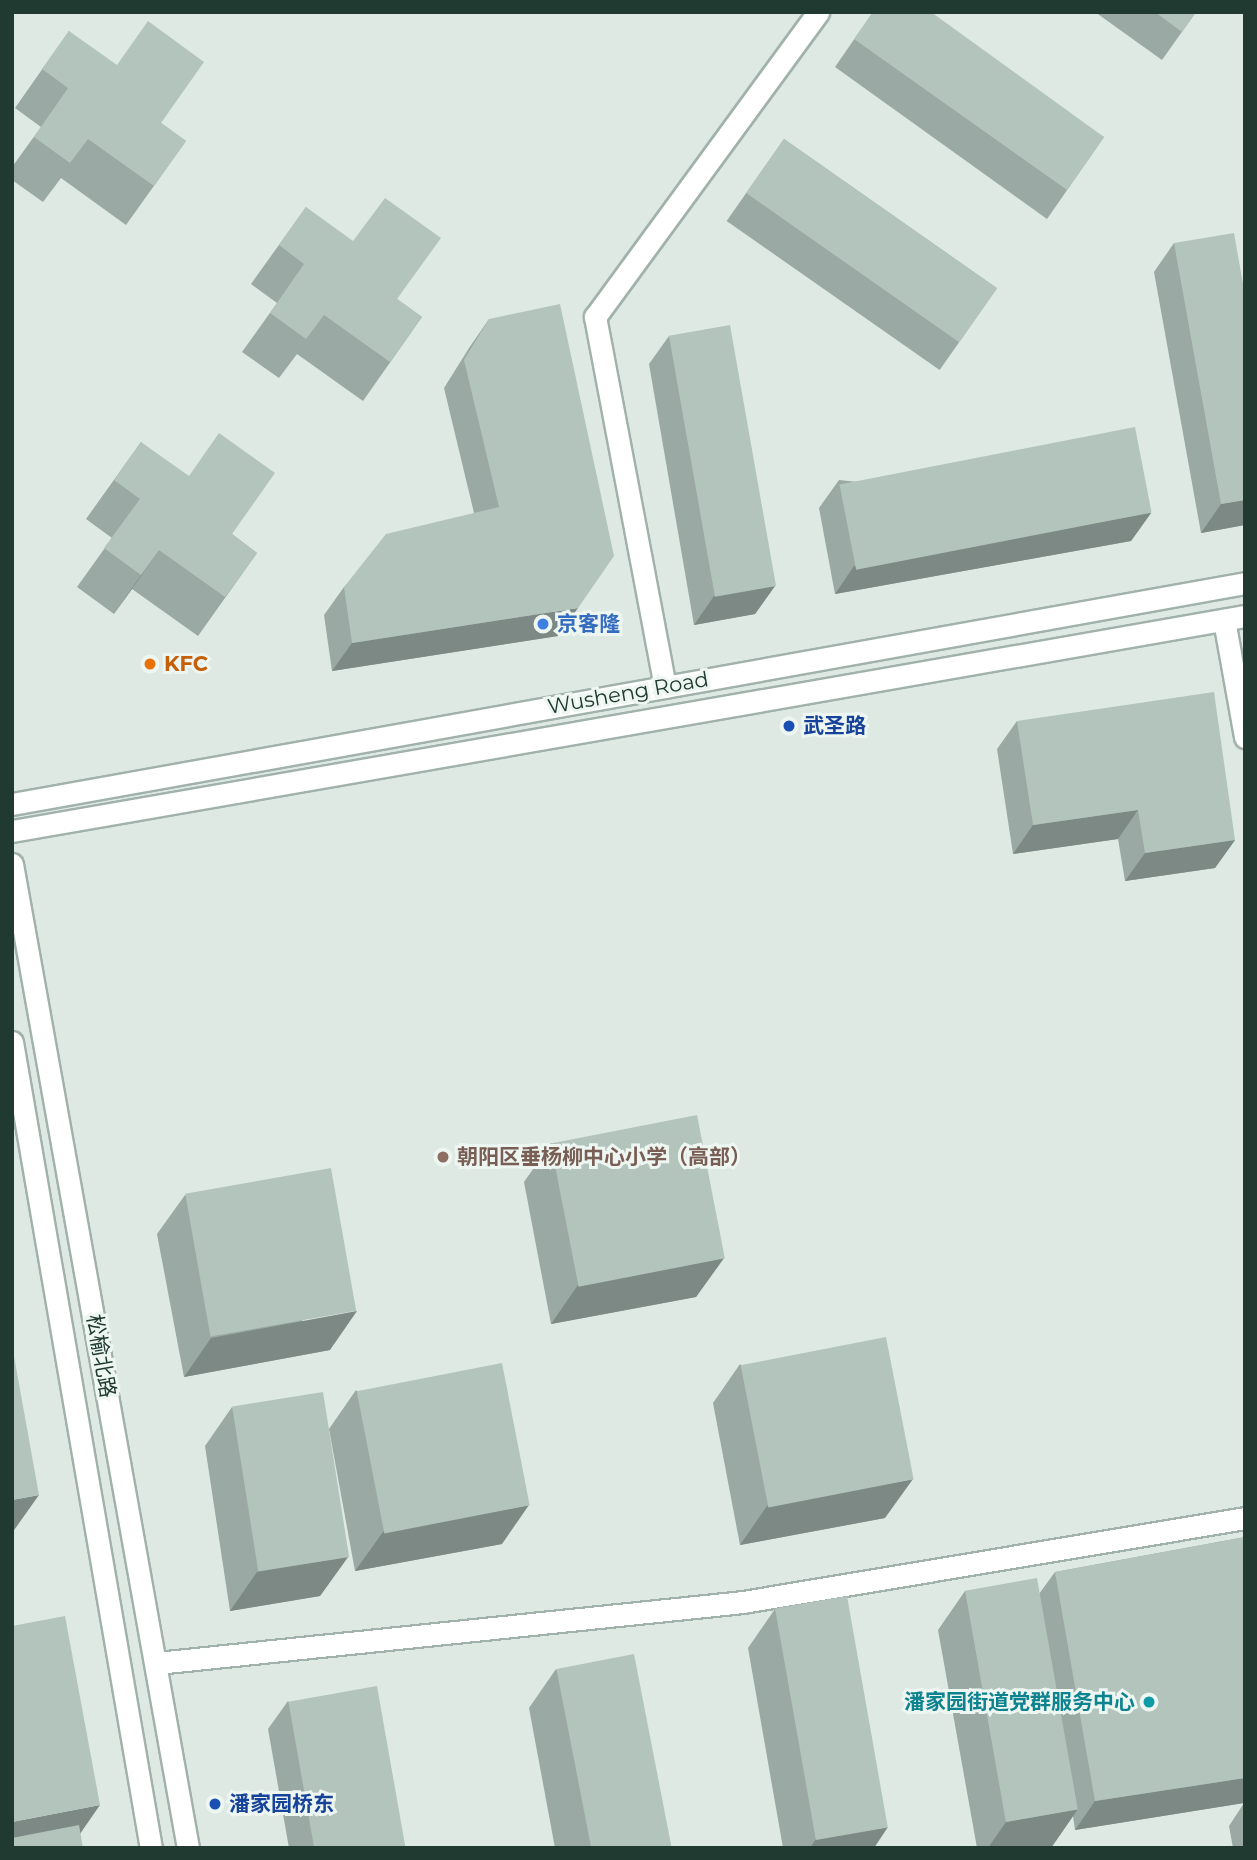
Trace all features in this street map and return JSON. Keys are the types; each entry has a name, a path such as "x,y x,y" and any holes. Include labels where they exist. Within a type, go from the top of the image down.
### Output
{"street":[{"path":"665,687 595,317 818,12"},
{"name":"Wusheng Road","path":"12,804 1245,583"},
{"path":"1234,618 1245,737"},
{"name":"Wusheng Road","path":"12,831 1234,618"},
{"name":"松榆北路","path":"12,864 188,1848"},
{"name":"松榆北路","path":"12,1042 151,1848"},
{"path":"157,1663 743,1602 1245,1518"}],"building":[{"path":"873,12 931,12 1104,137 1067,190 854,39"},
{"path":"1155,12 1196,12 1182,32"},
{"path":"148,21 204,62 161,123 186,141 154,186 88,139 70,163 34,137 68,88 42,69 69,31 117,65"},
{"path":"784,139 997,288 959,342 746,193"},
{"path":"385,198 441,238 397,299 422,317 390,362 324,315 306,339 270,313 304,264 279,245 306,207 353,241"},
{"path":"1234,233 1245,295 1245,500 1221,504 1174,243"},
{"path":"560,304 614,556 578,608 352,643 344,587 386,534 499,507 464,360 489,319"},
{"path":"730,325 776,586 715,597 669,336"},
{"path":"1135,427 1152,512 856,570 840,484"},
{"path":"219,433 275,473 232,534 257,553 225,597 159,550 141,575 104,548 140,499 114,480 141,442 189,476"},
{"path":"1214,692 1235,840 1145,853 1138,810 1033,825 1017,721"},
{"path":"697,1115 725,1258 579,1287 551,1143"},
{"path":"331,1168 356,1311 210,1336 185,1194"},
{"path":"886,1337 914,1479 768,1508 741,1365"},
{"path":"12,1345 39,1495 12,1500"},
{"path":"502,1363 530,1505 384,1534 357,1391"},
{"path":"323,1392 349,1557 258,1571 232,1406"},
{"name":"潘家园街道党群服务中心","path":"1245,1537 1245,1778 1095,1801 1055,1572"},
{"path":"1037,1578 1078,1809 1006,1822 965,1591"},
{"path":"847,1596 888,1827 816,1840 775,1609"},
{"path":"65,1616 100,1805 12,1822 12,1626"},
{"path":"634,1654 672,1847 591,1848 556,1669"},
{"path":"377,1686 405,1848 314,1848 288,1702"},
{"path":"79,1825 83,1848 12,1848 12,1838"}],"place":[{"name":"京客隆","path":"543,624"},
{"name":"KFC","path":"150,664"},
{"name":"武圣路","path":"789,726"},
{"name":"朝阳区垂杨柳中心小学（高部）","path":"443,1157"},
{"name":"潘家园街道党群服务中心","path":"1149,1702"},
{"name":"潘家园桥东","path":"215,1804"}]}
